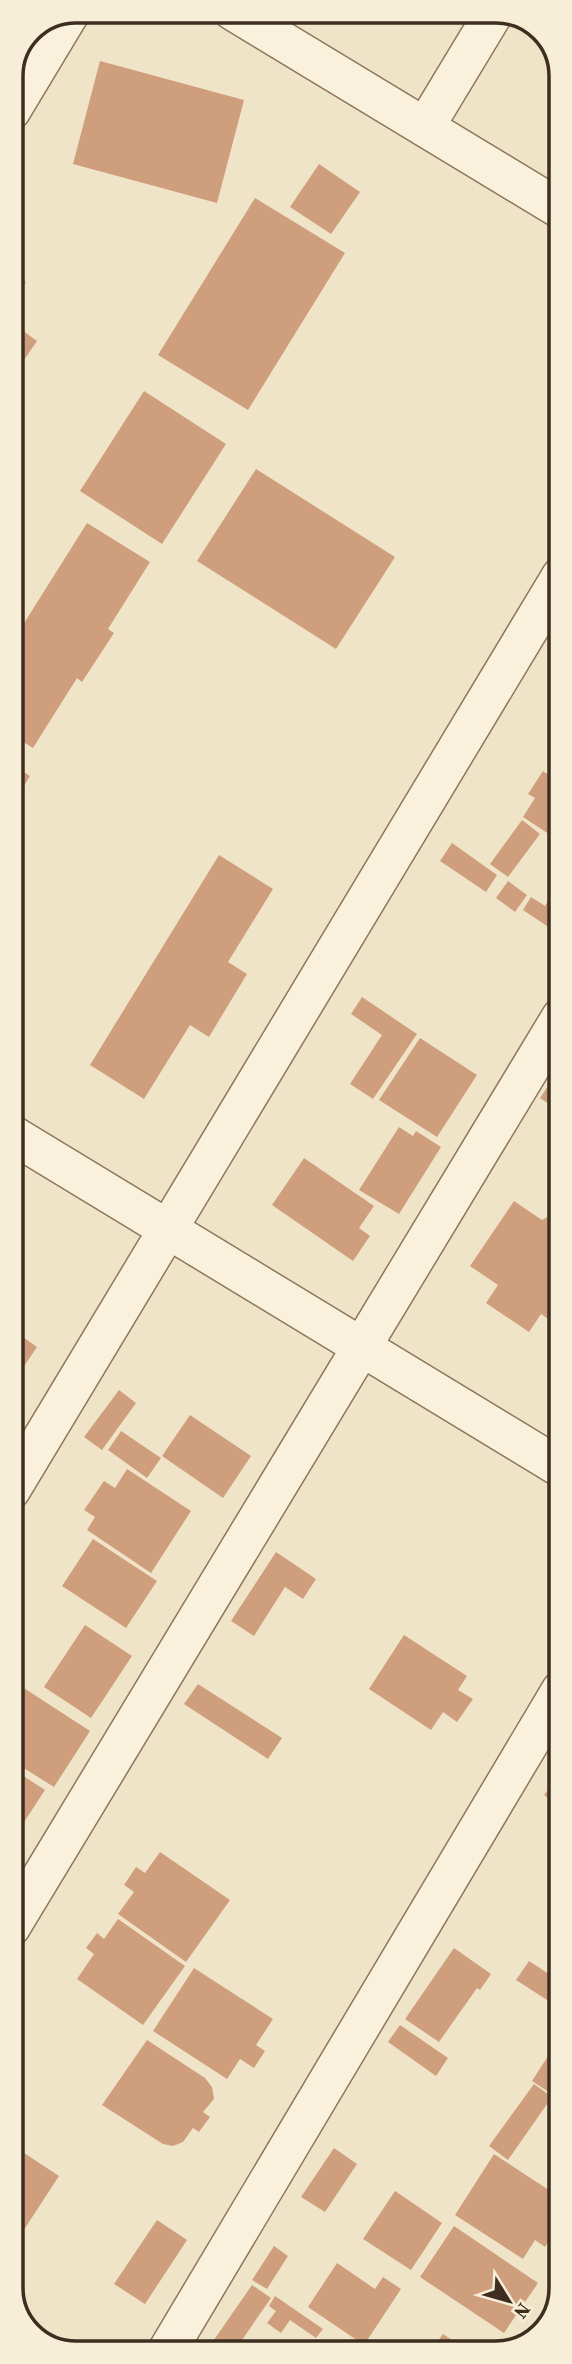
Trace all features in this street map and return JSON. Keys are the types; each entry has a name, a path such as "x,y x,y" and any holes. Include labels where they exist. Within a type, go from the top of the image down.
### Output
{"street":[{"path":"253,23 549,202"},
{"path":"425,127 488,23"},
{"path":"23,90 63,25"},
{"path":"23,1470 549,596"},
{"path":"23,1909 549,1037"},
{"path":"23,1141 549,1461"},
{"path":"173,2341 549,1710"}],"building":[{"path":"100,61 244,100 217,203 73,164"},
{"path":"319,164 360,192 331,234 290,207"},
{"path":"255,198 345,253 248,410 158,355"},
{"path":"23,331 37,341 23,359"},
{"path":"144,391 226,444 162,544 80,491"},
{"path":"256,469 395,557 336,649 197,561"},
{"path":"87,523 150,562 108,629 114,633 82,682 77,678 33,748 23,742 23,625"},
{"path":"543,771 549,775 549,834 523,817 535,798 528,794"},
{"path":"23,772 30,776 23,787"},
{"path":"522,820 540,834 508,877 490,864"},
{"path":"452,843 497,875 486,892 440,861"},
{"path":"219,855 273,889 228,962 247,974 209,1037 190,1025 144,1099 90,1065"},
{"path":"508,881 527,895 515,912 496,898"},
{"path":"531,897 545,906 549,900 549,927 523,910"},
{"path":"362,997 417,1034 373,1099 350,1084 382,1035 351,1014"},
{"path":"420,1038 477,1075 437,1137 379,1100"},
{"path":"549,1084 549,1104 540,1098"},
{"path":"399,1127 413,1136 416,1131 441,1147 399,1214 359,1190"},
{"path":"304,1158 374,1206 359,1228 370,1236 353,1261 272,1205"},
{"path":"514,1201 542,1220 549,1216 549,1320 541,1314 529,1332 486,1303 498,1285 470,1266"},
{"path":"23,1337 37,1347 23,1368"},
{"path":"119,1390 136,1403 102,1450 84,1437"},
{"path":"190,1415 251,1456 223,1498 162,1456"},
{"path":"121,1431 161,1458 147,1478 108,1450"},
{"path":"127,1469 191,1511 151,1573 87,1530 95,1517 84,1510 104,1481 115,1488"},
{"path":"93,1539 157,1581 126,1628 62,1586"},
{"path":"276,1552 316,1579 303,1599 285,1587 254,1636 231,1621"},
{"path":"85,1625 132,1656 91,1718 44,1687"},
{"path":"404,1635 467,1676 458,1690 473,1699 457,1722 443,1712 431,1730 369,1689"},
{"path":"198,1684 282,1738 268,1759 184,1704"},
{"path":"23,1687 90,1731 54,1787 23,1768"},
{"path":"23,1776 45,1790 23,1824"},
{"path":"160,1852 230,1900 186,1962 118,1914 134,1892 124,1885 136,1867 145,1873"},
{"path":"118,1919 185,1966 143,2025 77,1979 94,1954 86,1948 97,1933 104,1939"},
{"path":"454,1948 491,1974 480,1990 477,1988 439,2042 405,2019"},
{"path":"529,1961 549,1974 549,2001 516,1980"},
{"path":"194,1968 273,2019 256,2045 265,2051 254,2068 240,2059 227,2079 153,2031"},
{"path":"400,2025 448,2058 436,2076 388,2042"},
{"path":"147,2040 205,2078 212,2087 214,2099 203,2112 210,2117 199,2132 193,2128 183,2142 173,2146 163,2144 102,2105"},
{"path":"549,2055 549,2092 532,2081"},
{"path":"534,2084 549,2095 549,2101 508,2160 489,2146"},
{"path":"334,2148 357,2164 325,2212 301,2197"},
{"path":"23,2152 59,2176 23,2231"},
{"path":"494,2154 549,2190 549,2240 545,2247 535,2240 523,2259 455,2215"},
{"path":"395,2191 442,2223 411,2270 363,2239"},
{"path":"157,2220 187,2240 145,2304 114,2284"},
{"path":"454,2226 538,2283 504,2333 420,2277"},
{"path":"274,2246 288,2256 267,2289 252,2280"},
{"path":"337,2263 375,2289 383,2277 401,2289 367,2341 358,2341 308,2307"},
{"path":"252,2285 271,2298 241,2341 213,2341"},
{"path":"275,2296 323,2329 316,2338 290,2320 281,2333 267,2323 276,2311 269,2306"},
{"path":"443,2334 454,2341 438,2341"}]}
